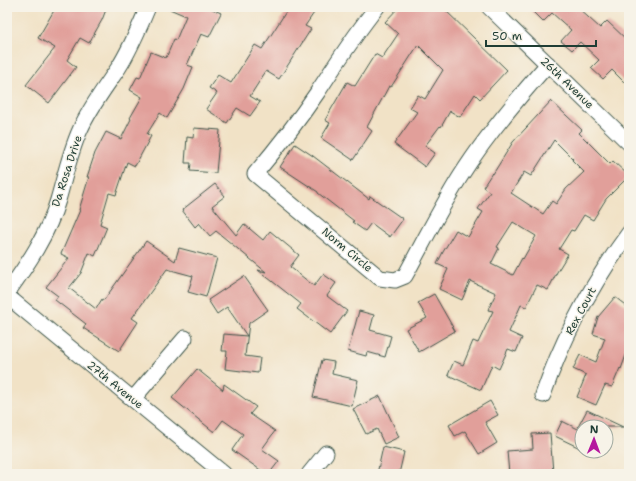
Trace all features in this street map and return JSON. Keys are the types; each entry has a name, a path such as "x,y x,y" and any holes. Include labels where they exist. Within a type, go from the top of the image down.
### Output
{"street":[{"name":"Da Rosa Drive","path":"7,294 33,255 48,226 58,200 69,158 80,129 97,98 119,67 133,42 148,7"},
{"name":"Norm Circle","path":"377,7 359,29 317,93 283,140 255,174 380,278 395,280 405,276 460,177 488,136 548,64"},
{"name":"26th Avenue","path":"488,7 629,143"},
{"name":"Rex Court","path":"543,395 565,341 584,302 629,233"},
{"name":"27th Avenue","path":"7,294 224,474"},
{"path":"133,399 185,338"},
{"path":"308,474 326,453"}],"building":[{"path":"56,7 107,7 102,20 89,43 80,38 67,60 76,67 49,103 26,85 55,48 38,38"},
{"path":"165,7 208,7 221,13 209,37 201,34 187,65 193,67 184,89 167,118 160,113 147,134 151,136 135,166 127,162 116,195 109,193 100,224 107,227 95,256 89,253 81,273 69,288 96,309 146,241 175,261 179,248 217,258 206,297 188,292 193,276 167,269 132,318 138,322 119,351 83,328 86,324 55,300 58,296 46,287 69,258 61,254 80,210 89,177 87,177 95,153 106,132 121,139 131,119 130,118 142,97 130,90 137,77 140,78 151,52 166,58 174,39 176,40 186,16"},
{"path":"289,7 318,7 305,26 311,29 279,79 266,71 250,96 260,102 250,116 237,108 227,123 206,109 217,93 209,88 218,75 231,83 255,45 262,49"},
{"path":"399,7 442,7 507,70 480,99 475,94 460,117 450,111 441,127 440,126 425,146 435,153 425,167 394,144 417,112 410,108 418,95 425,99 443,70 418,45 391,87 389,86 367,127 372,131 353,160 321,138 330,123 325,120 347,82 355,86 375,54 382,58 398,34 385,22"},
{"path":"528,7 577,7 600,28 607,21 629,42 629,87 612,70 603,79 591,68 599,60 580,42 572,50 561,41 571,30 552,13 543,22"},
{"path":"551,101 582,130 579,133 610,164 613,161 629,176 606,199 593,220 584,215 574,231 571,230 559,249 568,254 548,290 537,285 526,307 521,305 509,332 522,338 516,352 508,349 499,369 492,365 481,390 448,375 454,361 463,365 473,341 478,343 493,311 488,310 496,293 470,281 462,300 439,289 448,269 437,264 456,230 468,237 483,212 478,209 490,192 483,187 513,142","holes":["554,140 584,172 566,189 556,204 552,201 543,214 511,193 524,172 531,176","513,222 536,236 513,275 491,264 499,248 497,247"]},
{"path":"194,128 220,130 216,173 190,171 191,163 185,163 187,137 193,138"},
{"path":"295,144 369,199 370,196 403,219 390,237 371,223 365,231 352,222 354,221 318,192 280,167"},
{"path":"215,184 225,196 212,206 236,235 244,224 263,240 270,231 299,255 290,267 314,286 323,274 336,283 327,296 347,311 330,334 297,309 301,304 258,270 266,272 216,231 210,236 199,223 195,227 182,210"},
{"path":"244,276 268,310 249,323 245,356 260,358 258,373 225,369 227,351 222,351 224,334 247,336 227,307 217,314 208,300"},
{"path":"434,294 455,331 419,352 406,329 427,318 418,303"},
{"path":"615,297 629,308 629,347 621,369 620,368 612,387 605,385 596,405 577,397 586,375 573,369 580,355 596,362 605,338 593,334 598,317"},
{"path":"359,311 374,315 370,330 391,336 385,357 367,352 366,356 348,351"},
{"path":"322,360 334,362 332,374 358,380 352,406 313,397"},
{"path":"197,369 223,390 224,384 256,407 250,414 275,431 262,449 279,461 269,474 266,474 232,450 243,434 223,420 214,432 172,398"},
{"path":"380,396 399,437 384,444 377,429 366,434 353,409"},
{"path":"490,401 498,415 485,422 497,443 479,454 465,431 455,436 449,425"},
{"path":"587,410 606,419 582,419"},
{"path":"562,421 574,427 574,445 555,436"},
{"path":"614,423 623,427 614,427"},
{"path":"550,433 553,473 509,474 507,451 533,449 532,434"},
{"path":"383,447 404,452 399,474 377,474"}]}
